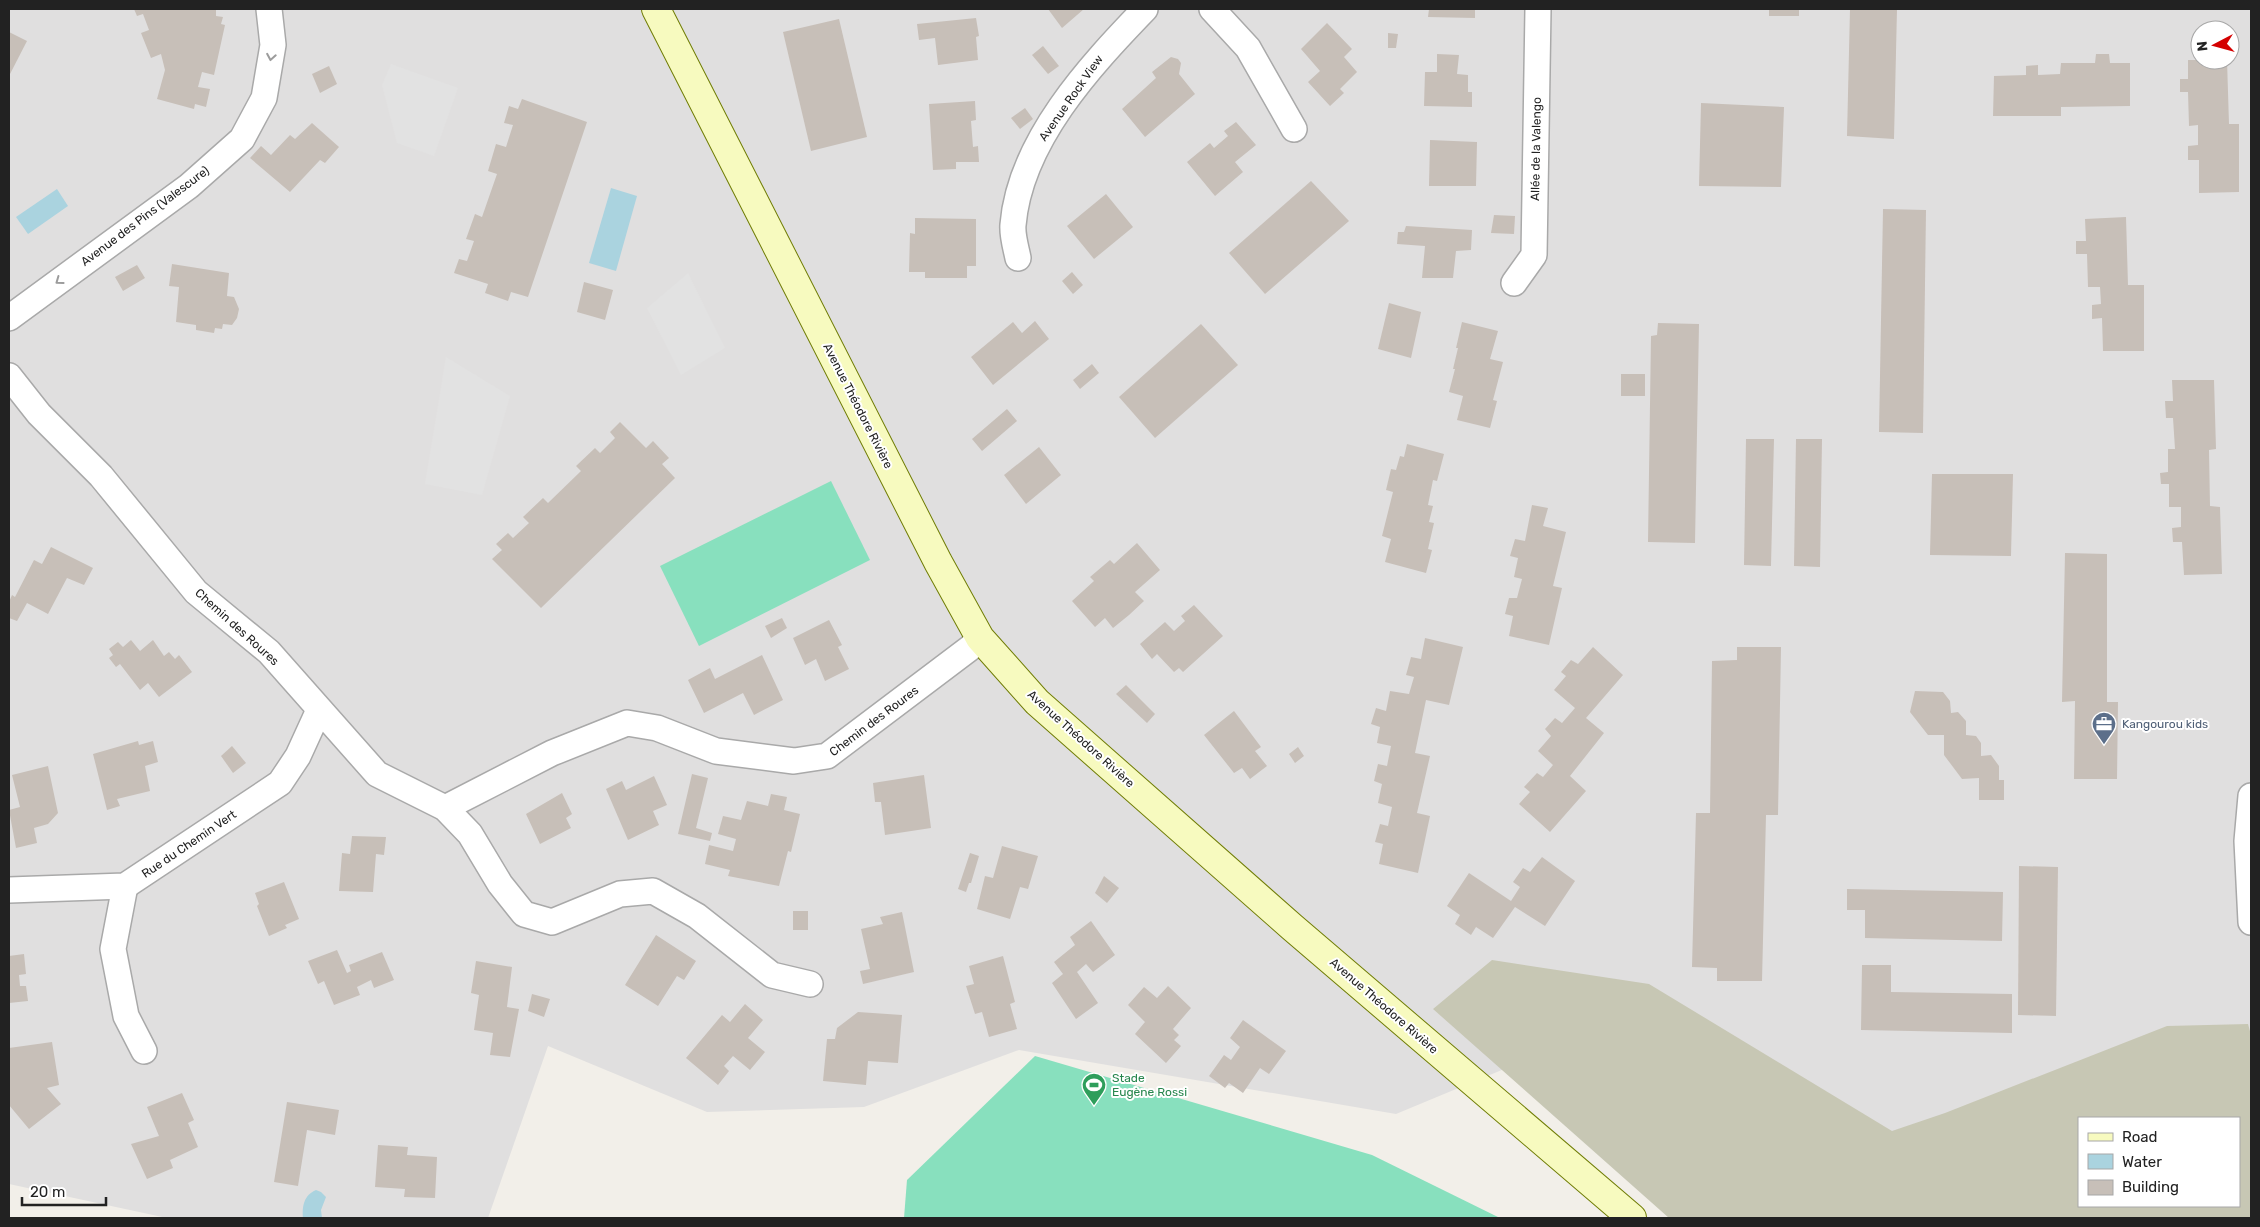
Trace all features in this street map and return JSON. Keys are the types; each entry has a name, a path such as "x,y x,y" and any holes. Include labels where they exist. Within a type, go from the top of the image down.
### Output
{"main road":[{"name":"Avenue Théodore Rivière","path":"656,9 938,562 980,638 1037,702 1292,927 1632,1218"}],"street":[{"name":"Avenue des Pins (Valescure)","path":"9,318 189,186 242,139 264,98 273,45 269,9"},
{"name":"Avenue Rock View","path":"1018,258 1012,226 1025,168 1050,124 1097,58 1145,9"},
{"path":"1212,9 1248,48 1294,129"},
{"name":"Allée de la Valengo","path":"1514,283 1534,255 1538,9"},
{"name":"Chemin des Roures","path":"9,376 39,414 101,476 196,592 268,652 377,774 445,808 470,834 500,884 524,914 552,922 620,894 652,891 697,916 772,976 810,984"},
{"name":"Chemin des Roures","path":"445,808 552,753 627,724 657,728 716,752 794,761 827,756 970,648 980,638"},
{"name":"Rue du Chemin Vert","path":"125,886 280,783 298,756 319,710"},
{"path":"2251,796 2247,841 2251,922"},
{"path":"9,890 125,886 113,949 126,1016 144,1051"}],"shaded area":[{"path":"9,9 2251,9 2251,1218 1672,1218 1509,1067 1396,1114 1019,1050 864,1107 707,1112 548,1046 488,1218 167,1218 9,1184"},
{"path":"391,64 458,88 434,156 397,143 382,85"},
{"path":"688,273 725,348 681,375 647,308"},
{"path":"446,357 510,396 482,495 425,484"},
{"path":"1492,960 1649,984 1892,1131 1945,1113 2167,1026 2248,1024 2251,1035 2251,1218 1669,1218 1433,1009"}],"green space":[{"path":"831,481 870,560 699,646 660,566"},
{"name":"Stade Eugène Rossi","path":"1035,1056 1372,1155 1500,1218 904,1218 907,1180"}],"water":[{"path":"611,188 637,196 616,271 589,263"},
{"path":"57,189 68,206 28,234 16,217"},
{"path":"316,1190 326,1197 321,1210 322,1218 303,1218 306,1198"}],"building":[{"path":"134,9 216,9 216,16 223,17 221,24 225,25 214,75 202,72 198,87 210,89 206,107 195,104 194,109 157,99 165,70 161,54 151,58 141,33 149,30 143,14 137,16"},
{"path":"1048,9 1084,9 1062,28"},
{"path":"1429,9 1475,9 1475,18 1428,17"},
{"path":"1769,9 1799,9 1799,16 1769,16"},
{"path":"1850,9 1897,9 1894,139 1847,136"},
{"path":"976,18 979,36 976,37 978,60 938,65 935,38 919,40 917,24"},
{"path":"839,19 867,137 811,151 783,32"},
{"path":"1327,23 1352,49 1344,57 1357,72 1340,89 1344,93 1330,106 1308,82 1320,71 1301,49"},
{"path":"9,32 27,41 9,76"},
{"path":"1388,33 1398,34 1396,48 1388,48"},
{"path":"1043,46 1059,66 1048,74 1032,55"},
{"path":"1437,54 1459,55 1457,74 1468,75 1468,92 1472,92 1472,107 1424,106 1425,72 1437,72"},
{"path":"2096,54 2109,54 2110,63 2130,63 2130,106 2061,107 2061,116 1993,116 1994,76 2026,75 2026,66 2038,65 2038,75 2060,74 2061,63 2095,63"},
{"path":"1171,57 1178,59 1181,63 1179,74 1195,94 1145,137 1122,109 1156,78 1152,72"},
{"path":"2188,60 2190,60 2190,70 2227,70 2229,124 2239,124 2239,192 2199,193 2199,160 2188,160 2188,146 2198,145 2198,125 2189,126 2188,92 2180,92 2180,79 2188,79"},
{"path":"329,66 337,84 320,93 312,74"},
{"path":"522,99 587,122 528,297 511,292 508,301 485,293 488,284 454,273 459,259 467,261 474,241 466,239 475,214 482,217 497,174 488,171 496,144 506,147 513,125 504,123 509,106 518,109"},
{"path":"975,101 976,120 971,121 973,147 978,146 979,162 956,162 956,169 933,170 929,104"},
{"path":"1701,103 1784,107 1781,187 1699,186"},
{"path":"1025,108 1033,119 1020,129 1011,118"},
{"path":"1236,122 1256,145 1235,162 1243,172 1215,196 1187,162 1210,143 1214,148 1228,136 1224,131"},
{"path":"312,123 339,147 325,163 320,160 290,192 250,158 261,146 271,155 290,135 295,139"},
{"path":"1430,140 1477,142 1476,186 1429,186"},
{"path":"1311,181 1349,221 1265,294 1229,253"},
{"path":"1106,194 1133,227 1094,259 1067,226"},
{"path":"1883,209 1926,210 1923,433 1879,432"},
{"path":"1494,215 1515,216 1514,234 1491,233"},
{"path":"2126,217 2128,285 2144,285 2144,351 2103,351 2102,318 2092,319 2092,305 2101,304 2100,287 2088,287 2087,254 2076,254 2076,241 2086,241 2085,219"},
{"path":"915,218 976,219 976,266 967,266 967,278 925,278 925,272 909,272 910,233 915,234"},
{"path":"1406,226 1472,230 1471,250 1456,251 1453,278 1422,278 1425,246 1397,244 1398,232 1404,232"},
{"path":"172,264 229,273 227,296 234,297 239,309 237,318 232,325 223,324 222,329 215,328 214,333 196,330 196,325 176,322 179,287 169,286"},
{"path":"137,265 145,278 123,291 115,277"},
{"path":"1072,272 1083,285 1073,294 1062,281"},
{"path":"584,282 613,290 605,320 577,312"},
{"path":"1389,303 1421,312 1411,358 1378,349"},
{"path":"1035,321 1049,339 993,385 971,357 1013,322 1022,333"},
{"path":"1462,322 1498,331 1490,359 1503,362 1493,400 1497,401 1490,428 1457,420 1463,396 1449,392 1455,369 1453,369 1458,348 1456,348"},
{"path":"1658,323 1699,324 1695,543 1648,542 1651,336 1657,335"},
{"path":"1201,324 1238,365 1155,438 1119,397"},
{"path":"1092,364 1099,373 1080,389 1073,380"},
{"path":"1621,374 1645,374 1645,396 1621,396"},
{"path":"2172,380 2214,380 2216,449 2209,450 2210,506 2220,507 2222,574 2184,575 2182,542 2173,542 2172,528 2181,527 2181,507 2169,507 2169,484 2161,484 2160,473 2168,472 2168,449 2175,449 2173,418 2166,418 2165,401 2173,401"},
{"path":"1007,409 1017,421 982,451 972,439"},
{"path":"620,422 646,448 653,441 669,458 662,464 675,478 541,608 492,559 502,550 496,544 508,533 513,538 529,523 523,517 543,498 548,503 581,471 576,466 595,448 600,453 615,438 610,432"},
{"path":"1746,439 1774,439 1771,566 1744,565"},
{"path":"1796,439 1822,439 1820,567 1794,566"},
{"path":"1407,444 1444,454 1437,481 1433,480 1428,505 1433,506 1429,522 1434,523 1428,549 1432,550 1426,573 1385,562 1391,539 1382,536 1393,492 1386,490 1391,469 1396,470 1400,456 1404,457"},
{"path":"1039,447 1061,475 1026,504 1004,475"},
{"path":"1932,474 2013,474 2011,556 1930,555"},
{"path":"1532,505 1548,508 1543,526 1566,532 1553,586 1562,588 1549,645 1509,636 1513,616 1505,614 1509,598 1517,598 1522,579 1514,577 1518,558 1510,556 1515,539 1525,541"},
{"path":"1137,543 1160,570 1135,592 1144,601 1129,615 1113,628 1105,618 1095,627 1072,601 1094,581 1090,577 1110,560 1114,564"},
{"path":"51,547 93,568 84,585 67,578 48,614 27,603 17,621 9,618 9,602 12,595 15,597 34,560 42,564"},
{"path":"2065,553 2107,554 2107,702 2118,702 2117,779 2074,779 2075,701 2062,702"},
{"path":"1194,605 1223,636 1183,672 1179,668 1174,672 1157,654 1152,659 1140,644 1165,622 1174,631 1185,621 1181,616"},
{"path":"782,618 787,628 771,638 765,626"},
{"path":"829,620 842,645 838,647 849,669 825,681 816,659 805,665 793,638"},
{"path":"1425,638 1463,647 1449,705 1426,700 1415,753 1430,756 1417,813 1430,816 1418,873 1379,864 1383,844 1375,842 1380,824 1388,826 1392,807 1378,803 1382,784 1374,781 1378,764 1387,766 1391,746 1377,743 1380,727 1371,724 1376,708 1386,711 1390,691 1409,694 1414,677 1406,675 1411,657 1421,659"},
{"path":"131,640 140,651 153,640 164,656 169,652 175,659 179,655 192,672 159,697 148,683 140,690 120,664 116,667 109,658 113,655 109,649 118,642 123,647"},
{"path":"1593,647 1623,675 1586,718 1604,733 1570,776 1586,791 1550,832 1519,804 1530,792 1524,787 1537,773 1543,777 1553,765 1538,751 1551,736 1545,729 1555,718 1562,723 1575,708 1554,690 1566,676 1561,672 1571,660 1578,664"},
{"path":"1737,647 1781,647 1778,815 1766,815 1762,981 1717,981 1717,968 1692,967 1696,813 1710,813 1712,661 1737,660"},
{"path":"762,655 783,700 754,715 743,693 704,713 688,680 710,668 715,679"},
{"path":"1126,685 1155,714 1147,723 1116,694"},
{"path":"1915,691 1943,692 1950,701 1951,713 1958,712 1966,721 1966,735 1976,736 1981,743 1981,756 1991,755 1999,766 1999,780 2004,780 2004,800 1979,800 1979,778 1962,779 1944,755 1944,735 1928,735 1910,712"},
{"path":"1234,711 1261,747 1255,751 1267,766 1250,779 1242,768 1234,773 1204,735"},
{"path":"138,741 139,745 153,741 158,762 145,766 150,791 117,799 120,806 107,810 93,754"},
{"path":"232,746 246,763 233,773 221,756"},
{"path":"1298,747 1304,756 1295,763 1289,754"},
{"path":"48,766 58,813 48,824 34,828 37,843 16,848 9,810 20,807 12,775"},
{"path":"692,774 708,778 696,828 712,833 710,841 678,834"},
{"path":"924,775 931,828 885,835 881,802 875,802 873,783"},
{"path":"654,776 667,805 653,811 659,825 628,840 606,789 622,781 626,790"},
{"path":"562,793 572,814 566,818 571,828 540,844 526,814"},
{"path":"771,794 787,797 784,810 800,814 791,852 788,851 779,886 728,876 730,870 705,864 709,845 733,851 736,839 718,834 723,816 741,820 747,801 768,806"},
{"path":"352,836 386,837 384,855 376,854 373,892 339,891 342,853 350,854"},
{"path":"1002,846 1038,856 1028,889 1020,887 1010,919 977,909 985,876 993,878"},
{"path":"970,853 979,856 971,883 969,883 966,892 958,889"},
{"path":"1542,857 1575,881 1545,926 1515,907 1493,938 1476,927 1471,935 1455,924 1460,915 1447,906 1469,873 1511,901 1520,887 1513,882 1523,868 1530,872"},
{"path":"2019,866 2058,867 2056,1016 2018,1015"},
{"path":"1104,876 1119,888 1107,903 1095,893"},
{"path":"284,882 299,919 285,925 287,928 269,936 257,906 259,904 255,893"},
{"path":"1847,889 2003,892 2002,941 1865,938 1865,910 1847,910"},
{"path":"793,911 808,911 808,930 793,930"},
{"path":"902,912 914,972 863,984 860,971 870,969 861,929 883,924 880,917"},
{"path":"1091,921 1115,955 1093,972 1086,964 1077,972 1098,1003 1076,1019 1052,983 1063,974 1054,962 1075,945 1070,937"},
{"path":"656,935 696,961 684,980 677,976 658,1006 625,985"},
{"path":"337,950 347,973 351,971 349,965 382,952 394,980 374,988 371,980 357,987 360,995 334,1005 324,981 318,984 308,961"},
{"path":"24,954 26,974 19,975 20,986 26,986 28,1001 9,1003 9,956"},
{"path":"1003,956 1015,1002 1010,1004 1017,1029 989,1037 982,1012 975,1014 966,986 974,984 969,966"},
{"path":"476,961 512,967 507,1007 519,1009 510,1057 490,1055 493,1033 474,1030 479,995 471,993"},
{"path":"1862,965 1891,965 1891,992 2012,994 2012,1033 1861,1030"},
{"path":"1168,986 1191,1008 1173,1029 1179,1035 1174,1040 1181,1046 1166,1063 1135,1034 1145,1022 1128,1005 1144,987 1157,998"},
{"path":"532,994 550,999 544,1017 528,1011"},
{"path":"745,1004 763,1020 748,1038 765,1052 750,1070 733,1056 724,1066 729,1071 718,1085 686,1058 722,1015 730,1022"},
{"path":"858,1012 902,1015 898,1063 868,1061 866,1085 823,1081 827,1039 835,1039 837,1028"},
{"path":"1243,1020 1286,1051 1269,1074 1260,1068 1243,1093 1229,1083 1225,1088 1209,1076 1224,1055 1231,1060 1240,1047 1230,1038"},
{"path":"52,1042 59,1085 47,1088 61,1104 29,1129 9,1105 9,1048"},
{"path":"182,1093 194,1120 188,1123 198,1147 170,1160 173,1168 147,1179 131,1144 159,1136 147,1107"},
{"path":"287,1102 339,1110 335,1135 307,1130 298,1186 274,1182"},
{"path":"378,1145 408,1147 407,1155 437,1157 435,1198 404,1197 405,1189 375,1187"}],"place":[{"name":"Kangourou kids","path":"2104,745"},
{"name":"Stade Eugène Rossi","path":"1094,1106"}]}
